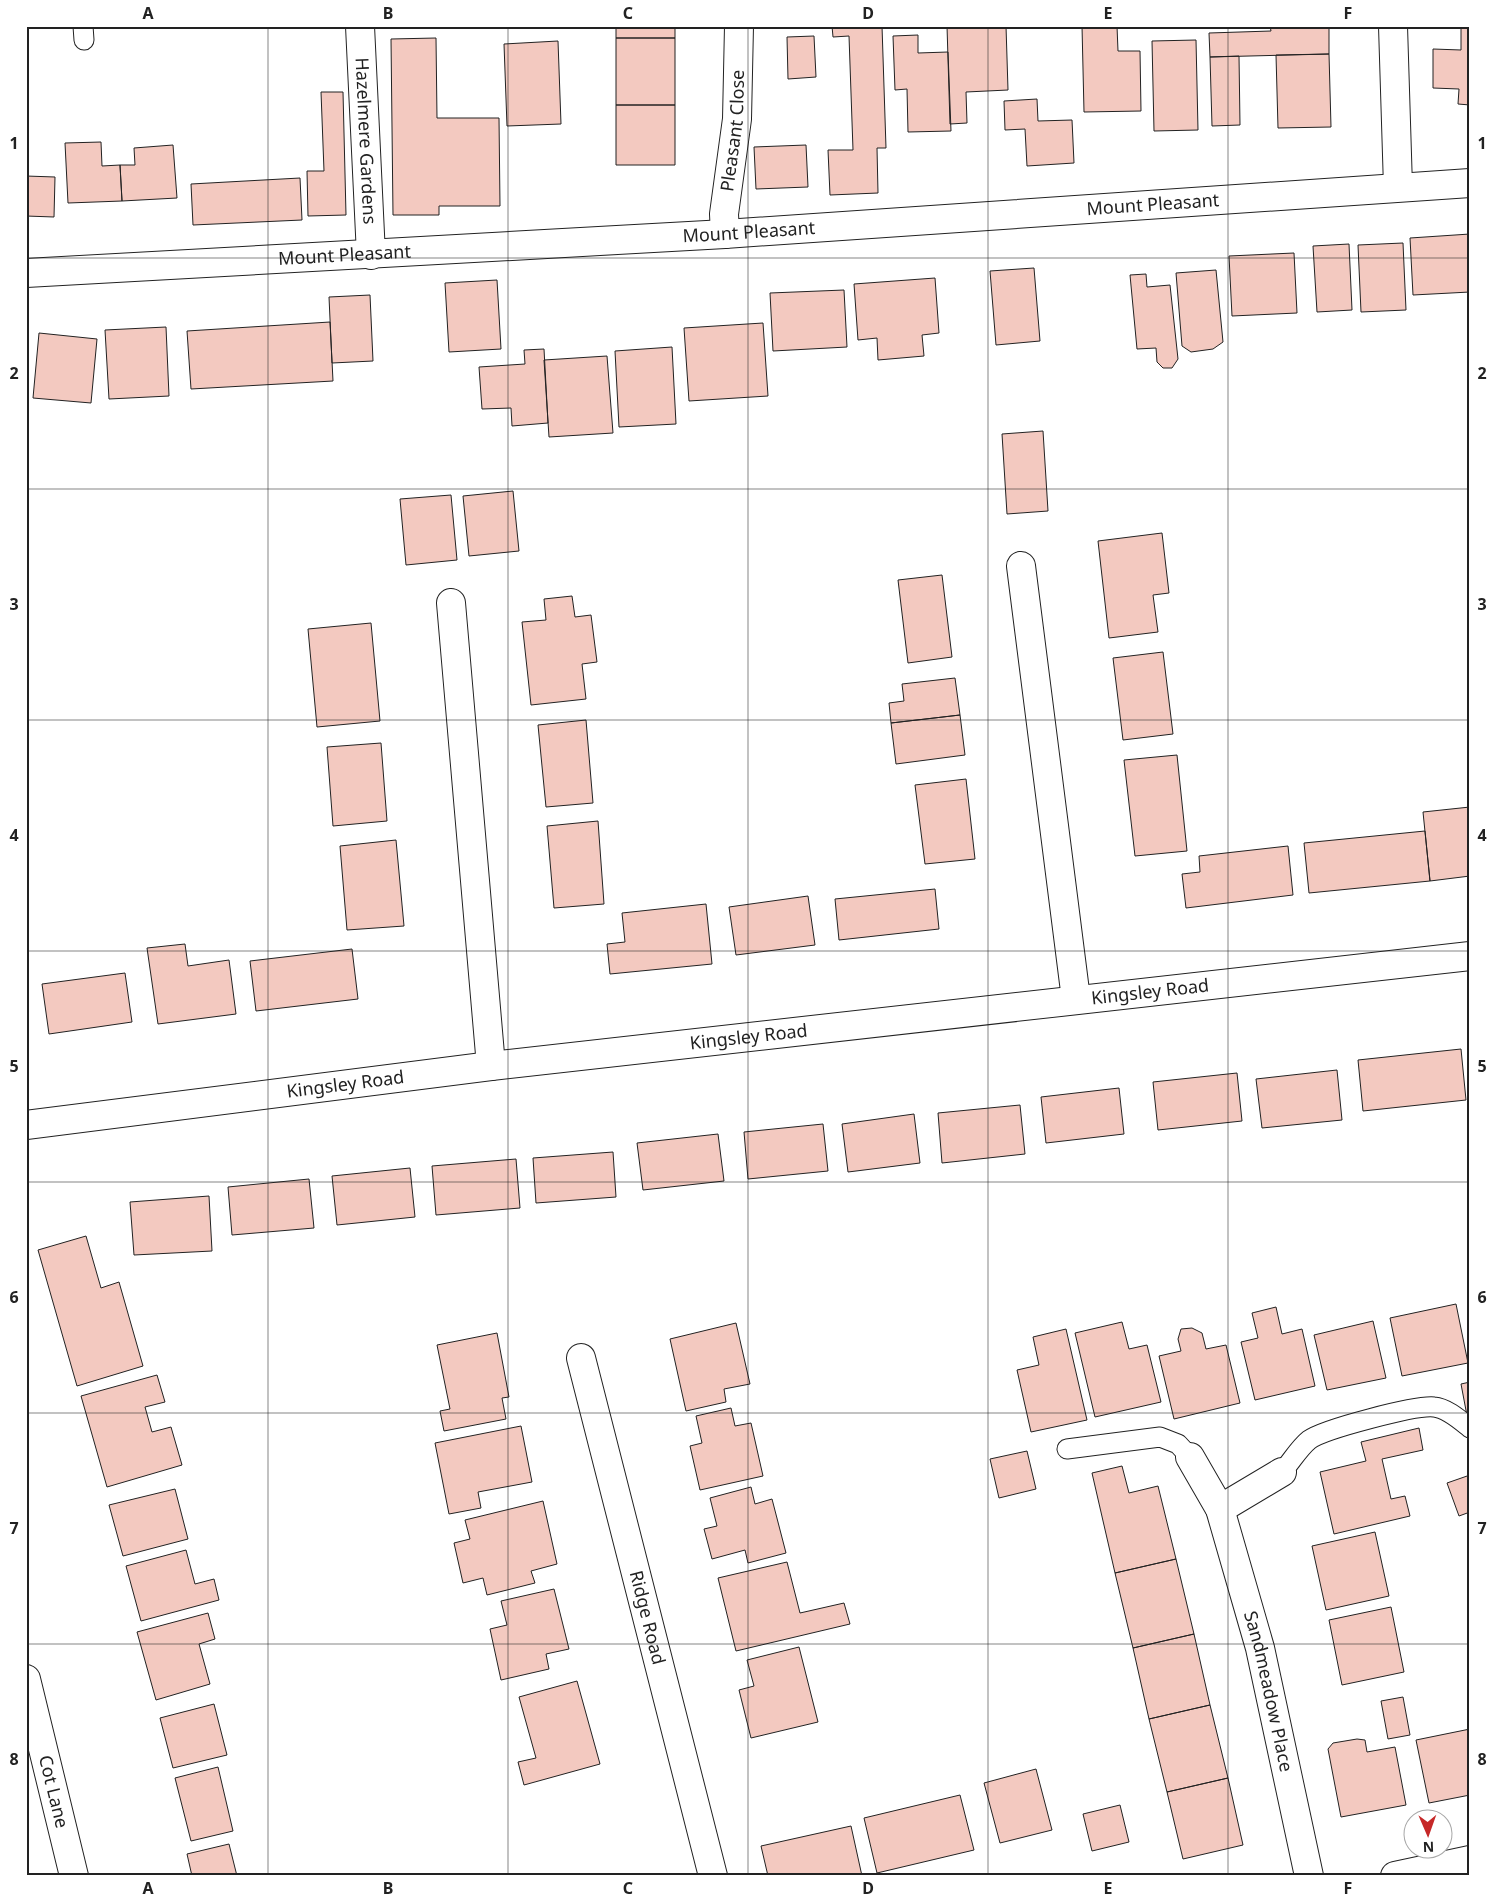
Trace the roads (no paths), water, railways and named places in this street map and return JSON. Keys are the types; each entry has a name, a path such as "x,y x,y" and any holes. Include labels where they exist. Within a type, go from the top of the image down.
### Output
{"street":[{"name":"Hazelmere Gardens","path":"360,26 371,255"},
{"name":"Pleasant Close","path":"725,234 724,214 737,119 739,26"},
{"path":"1393,26 1398,187"},
{"name":"Mount Pleasant","path":"26,273 725,234 1470,182"},
{"path":"1021,566 1076,999"},
{"path":"452,603 491,1066"},
{"name":"Kingsley Road","path":"26,1125 491,1066 1470,956"},
{"name":"Ridge Road","path":"581,1358 713,1876"},
{"name":"Sandmeadow Place","path":"1190,1457 1220,1509 1260,1648 1309,1876"},
{"path":"1220,1509 1282,1472"},
{"name":"Cot Lane","path":"26,1679 74,1876"},
{"path":"1395,1876 1470,1860"}],"lane":[{"path":"1282,1472 1309,1440 1329,1430 1417,1408 1436,1407 1457,1417 1470,1428"},
{"path":"1067,1449 1160,1437 1178,1444 1190,1457"}]}
